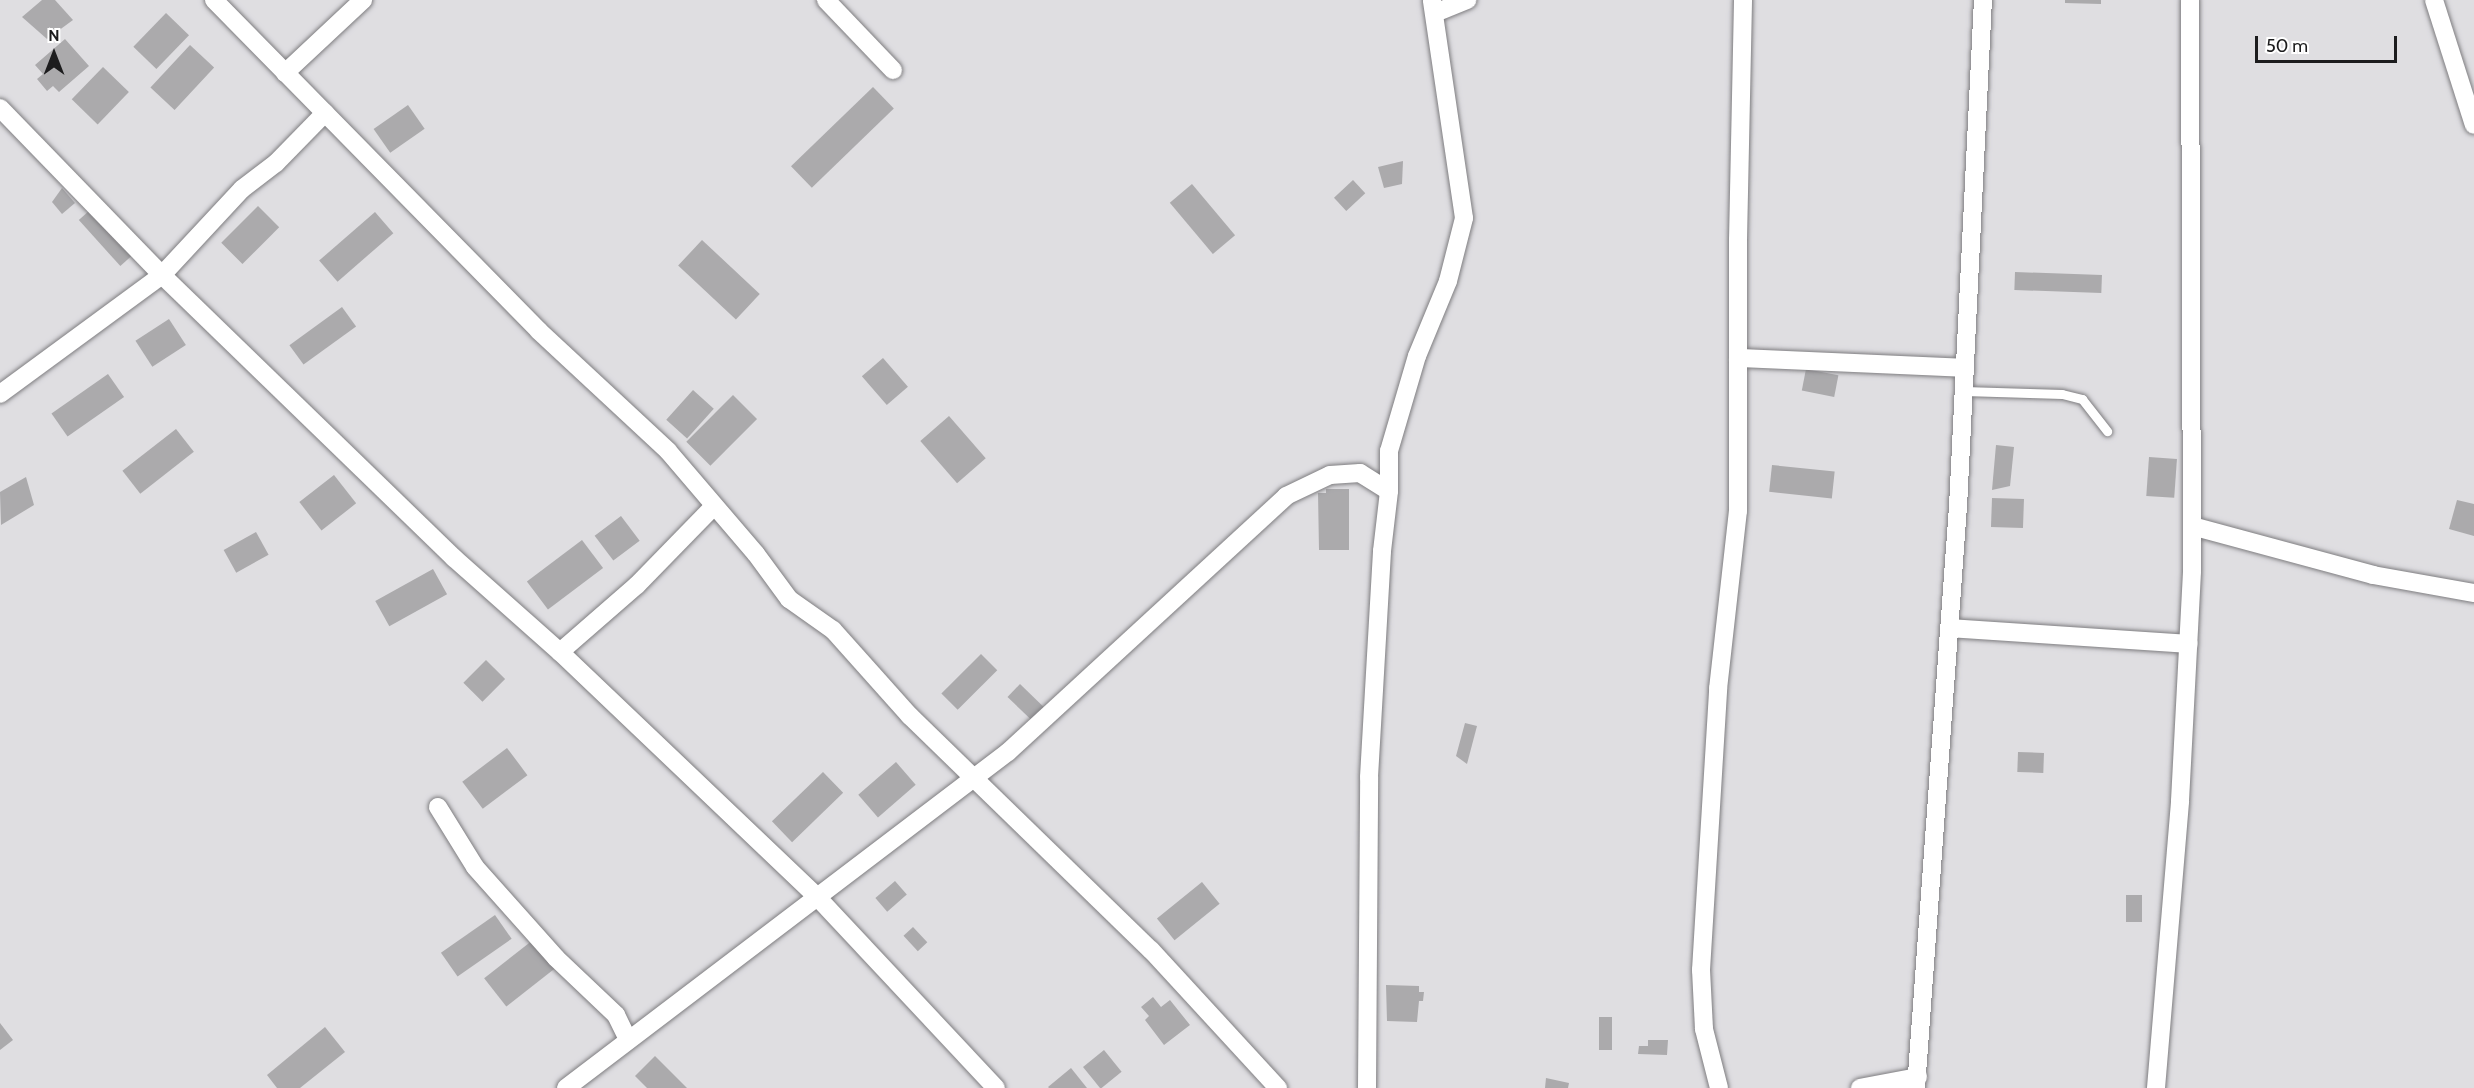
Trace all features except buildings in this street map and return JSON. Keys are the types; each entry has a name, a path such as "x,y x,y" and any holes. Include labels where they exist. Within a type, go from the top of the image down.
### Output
{"street":[{"path":"214,0 539,331 668,451 789,598 833,630 910,716 1151,950 1278,1088"},
{"path":"285,73 363,0"},
{"path":"825,0 893,70"},
{"path":"1367,1088 1369,777 1389,491 1389,451 1417,356 1448,281 1464,218 1434,7 1467,0"},
{"path":"1719,1088 1704,1029 1701,970 1718,689 1738,511 1743,0"},
{"path":"1860,1088 1917,1082 1950,628 1983,0"},
{"path":"2156,1088 2180,801 2192,526 2190,0"},
{"path":"2434,0 2474,125"},
{"path":"0,108 162,275 446,550 560,652 819,899 996,1088"},
{"path":"0,394 162,275 242,189 276,163 326,113"},
{"path":"1738,358 1965,368"},
{"path":"566,1088 819,899 976,778 1136,638 1286,496 1330,475 1360,473 1389,491"},
{"path":"560,652 637,585 714,506"},
{"path":"2192,526 2373,575 2474,593"},
{"path":"1950,628 2188,644"},
{"path":"438,807 475,867 556,958 616,1016 628,1040"}],"lane":[{"path":"1964,391 2062,394 2082,399 2107,430"}]}
